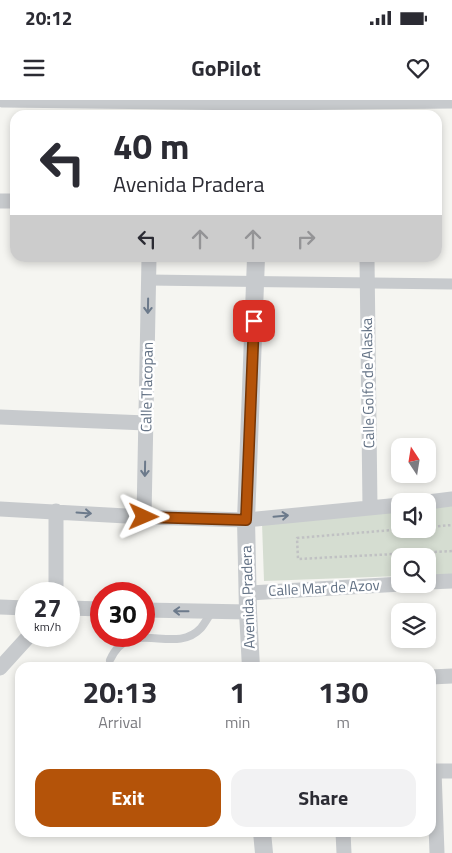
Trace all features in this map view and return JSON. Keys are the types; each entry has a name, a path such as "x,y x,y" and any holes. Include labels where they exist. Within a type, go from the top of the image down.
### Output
{"street":[{"path":"4,100 63,100 155,106 370,109 400,101 452,101"},
{"name":"Calle Tlacopan","path":"144,517 149,262"},
{"name":"Avenida Pradera","path":"251,662 246,520 256,262"},
{"name":"Calle Golfo de Alaska","path":"367,262 370,508"},
{"path":"149,280 452,284"},
{"path":"0,417 146,424"},
{"path":"436,501 452,499"},
{"path":"0,509 144,517 246,520 391,506"},
{"path":"56,511 56,582"},
{"path":"436,582 452,581"},
{"name":"Calle Mar de Azov","path":"248,592 391,585"},
{"path":"0,607 15,608"},
{"path":"155,610 248,612"},
{"path":"0,668 19,647"},
{"path":"436,677 452,676"},
{"path":"436,771 452,771"},
{"path":"436,820 438,853"},
{"path":"262,837 264,853"},
{"path":"343,837 344,853"}],"lane":[{"path":"110,660 119,647 133,639 151,637 171,640 188,637 201,628 212,612"}],"path":[{"path":"436,526 452,525"},
{"path":"391,530 297,538 298,559 452,551"}],"shaded area":[{"path":"452,506 452,574 436,575 436,548 391,548 391,576 264,581 262,523 391,512 391,538 436,538 436,507"}],"route":[{"path":"144,517 246,520 254,321"}]}
